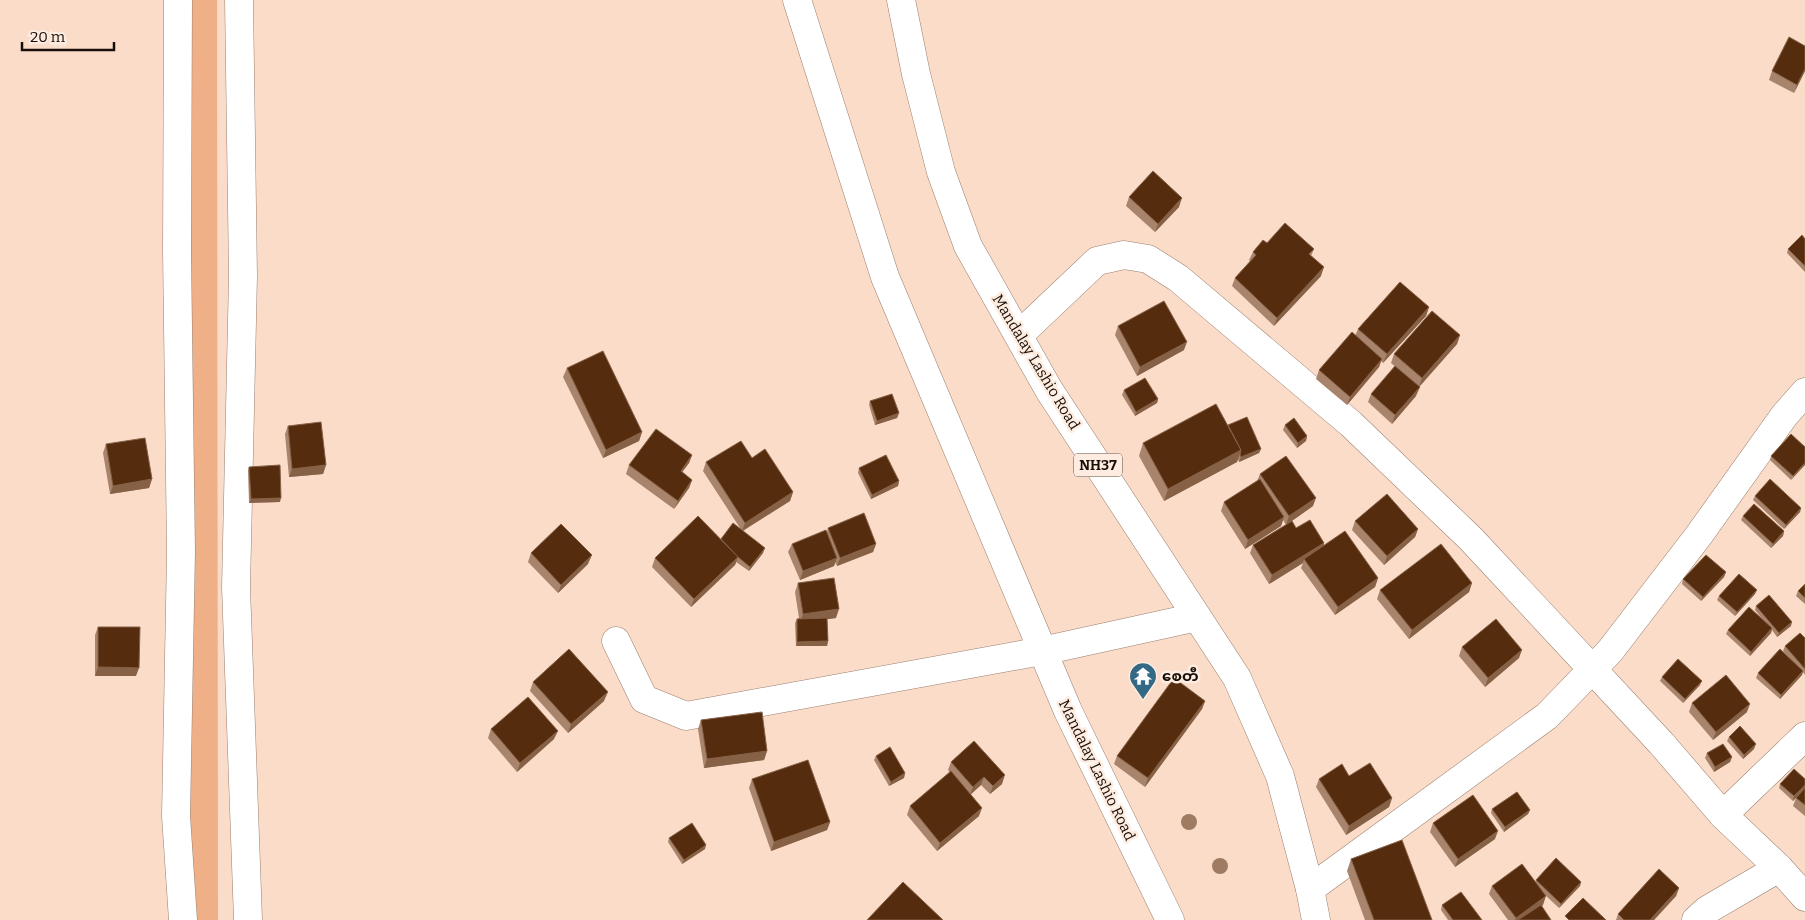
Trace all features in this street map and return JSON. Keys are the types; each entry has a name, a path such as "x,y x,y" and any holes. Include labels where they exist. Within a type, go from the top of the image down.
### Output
{"main road":[{"path":"178,0 181,552 176,816 182,920"},
{"path":"239,0 243,276 236,587 248,920"},
{"name":"Mandalay Lashio Road","path":"797,0 885,277 1068,711 1170,920"},
{"name":"Mandalay Lashio Road","path":"901,0 916,74 941,172 968,246 1049,390 1237,678 1280,776 1310,889 1316,920"},
{"path":"1019,335 1097,261 1124,255 1148,260 1178,278 1350,424 1471,539 1661,743 1723,815 1779,868 1805,897"},
{"path":"1310,889 1547,716 1610,651 1693,543 1784,416 1805,392"},
{"path":"616,640 644,699 686,716 1042,651 1197,617"},
{"path":"1723,815 1805,736"},
{"path":"1696,920 1708,910 1779,868"}],"building":[{"path":"1789,37 1805,46 1805,69 1797,85 1772,71"},
{"path":"1153,171 1182,198 1158,224 1129,197"},
{"path":"1285,223 1314,249 1309,254 1324,267 1277,318 1235,278 1256,255 1253,252 1263,240 1267,243"},
{"path":"1802,235 1805,239 1805,266 1788,249"},
{"path":"1400,282 1429,307 1387,354 1358,329"},
{"path":"1164,301 1187,342 1140,367 1118,326"},
{"path":"1432,311 1460,335 1422,378 1394,354"},
{"path":"1352,332 1382,359 1350,397 1319,370"},
{"path":"603,351 642,432 606,450 567,368"},
{"path":"1395,366 1420,387 1395,415 1371,394"},
{"path":"1145,378 1158,399 1136,412 1124,390"},
{"path":"892,394 899,413 877,421 870,401"},
{"path":"1216,404 1241,450 1168,489 1143,443"},
{"path":"1247,417 1261,449 1241,457 1241,450 1228,425"},
{"path":"1294,418 1307,436 1298,443 1285,425"},
{"path":"321,422 326,465 292,469 288,426"},
{"path":"656,429 692,455 681,471 692,480 678,501 629,465"},
{"path":"1791,434 1805,447 1805,463 1793,476 1771,456"},
{"path":"145,438 152,479 113,486 106,444"},
{"path":"741,441 752,458 765,449 793,492 745,523 706,462"},
{"path":"886,455 899,481 872,495 859,468"},
{"path":"1286,456 1316,498 1289,516 1260,474"},
{"path":"280,465 281,498 251,499 249,467"},
{"path":"1260,479 1284,517 1248,540 1224,502"},
{"path":"1770,479 1801,508 1786,525 1755,496"},
{"path":"1387,494 1418,529 1387,556 1355,521"},
{"path":"1754,504 1784,531 1773,544 1743,516"},
{"path":"864,513 876,544 840,558 828,528"},
{"path":"698,516 738,557 694,599 655,558"},
{"path":"1310,520 1324,543 1272,575 1253,545 1292,521 1296,528"},
{"path":"733,523 765,548 750,567 721,539"},
{"path":"561,524 592,555 561,585 531,553"},
{"path":"826,530 837,558 803,571 792,544"},
{"path":"1345,531 1378,578 1338,607 1304,559"},
{"path":"1441,544 1472,583 1412,630 1380,590"},
{"path":"1706,555 1726,572 1703,597 1683,579"},
{"path":"1739,574 1757,590 1737,612 1719,596"},
{"path":"834,578 839,609 803,614 798,583"},
{"path":"1805,584 1805,598 1798,591"},
{"path":"1769,595 1792,622 1779,633 1756,606"},
{"path":"1749,607 1772,628 1751,652 1728,630"},
{"path":"827,618 828,641 797,642 797,619"},
{"path":"1496,619 1522,650 1488,678 1462,647"},
{"path":"98,627 140,627 139,668 98,667"},
{"path":"1800,633 1805,638 1805,669 1785,646"},
{"path":"569,649 608,692 571,724 533,682"},
{"path":"1780,649 1803,671 1781,695 1758,673"},
{"path":"1678,659 1702,681 1685,699 1662,677"},
{"path":"1726,675 1750,704 1716,732 1692,703"},
{"path":"1174,678 1205,701 1148,778 1117,756"},
{"path":"528,697 558,731 520,763 491,729"},
{"path":"762,712 767,751 707,759 701,720"},
{"path":"1740,726 1756,744 1744,755 1729,737"},
{"path":"974,741 1005,775 993,786 984,777 973,787 951,762"},
{"path":"1723,744 1732,757 1715,767 1707,753"},
{"path":"890,747 905,773 891,782 876,756"},
{"path":"808,760 830,822 774,842 752,779"},
{"path":"1370,763 1392,798 1349,826 1319,779 1342,764 1349,776"},
{"path":"1794,769 1805,779 1805,785 1794,796 1780,784"},
{"path":"951,771 982,808 940,843 910,806"},
{"path":"1805,788 1805,805 1796,798"},
{"path":"1517,792 1530,810 1505,827 1492,809"},
{"path":"1473,795 1498,831 1458,859 1433,823"},
{"path":"692,823 706,845 684,860 669,838"},
{"path":"1402,840 1432,920 1374,920 1351,859"},
{"path":"1556,858 1581,882 1561,904 1536,880"},
{"path":"1522,864 1546,896 1516,918 1492,886"},
{"path":"1659,869 1679,888 1650,920 1624,920 1618,914"},
{"path":"903,882 943,920 867,920"},
{"path":"1461,892 1482,920 1453,920 1442,905"},
{"path":"1583,898 1606,920 1569,920 1565,916"},
{"path":"1541,905 1551,920 1518,920"}],"waterway":[{"path":"201,0 202,920"}],"place":[{"name":"စေတီ","path":"1143,700"}]}
